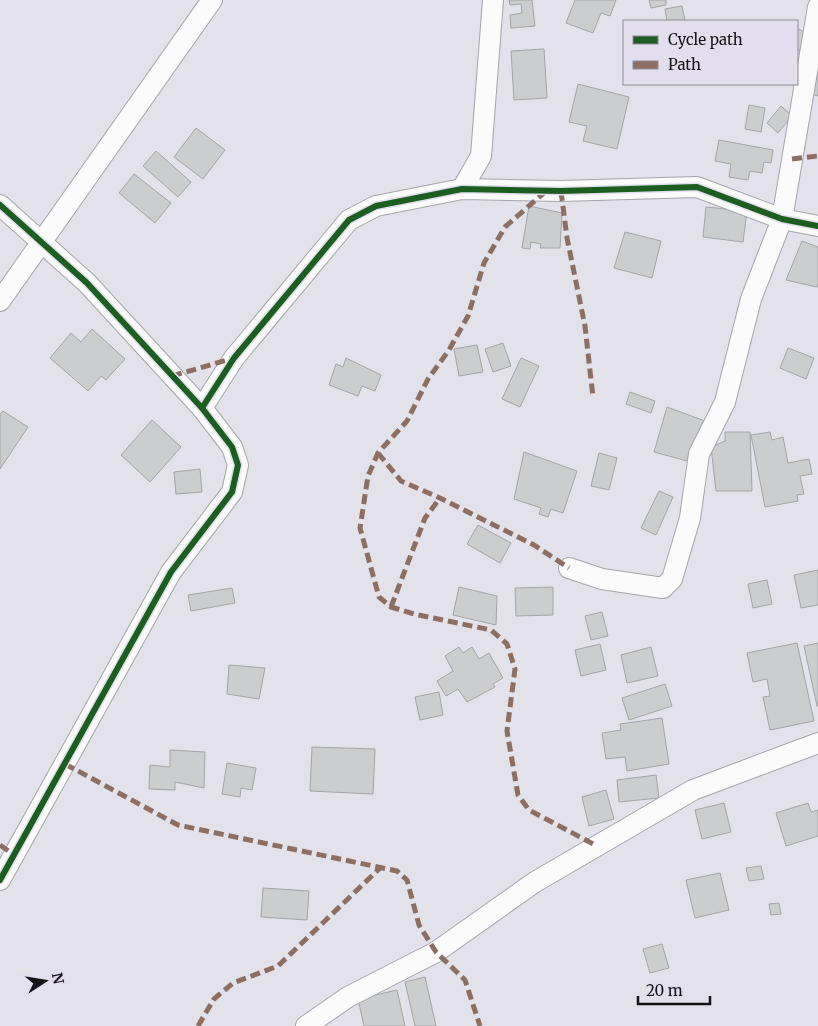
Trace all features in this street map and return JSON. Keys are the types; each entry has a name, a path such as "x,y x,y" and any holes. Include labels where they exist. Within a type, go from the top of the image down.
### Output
{"street":[{"path":"0,301 212,0"},
{"path":"462,188 481,156 493,0"},
{"path":"569,568 602,579 663,588 672,579 690,518 699,454 725,402 751,299 782,219 818,7"},
{"path":"202,408 234,358 349,220 376,206 462,188 561,191 697,187 782,219 818,226"},
{"path":"0,205 87,284 202,408 232,447 238,465 232,492 171,572 0,880"},
{"path":"306,1026 348,997 436,952 535,882 693,790 818,743"}],"building":[{"path":"509,0 532,0 535,26 511,28 510,15 522,13 521,4 510,5"},
{"path":"575,0 616,0 610,16 601,13 593,33 566,23"},
{"path":"649,0 666,0 666,5 651,8"},
{"path":"682,6 685,20 667,20 665,9"},
{"path":"798,29 811,36 802,52 798,50"},
{"path":"544,49 547,98 514,100 511,51"},
{"path":"818,65 818,96 811,94"},
{"path":"578,84 629,97 617,149 583,141 587,126 569,122"},
{"path":"749,105 765,108 761,132 745,129"},
{"path":"781,106 792,116 778,133 767,123"},
{"path":"196,128 225,150 203,179 174,157"},
{"path":"719,140 773,150 771,163 764,162 762,173 750,171 748,180 729,177 731,164 715,161"},
{"path":"156,151 191,182 178,197 143,166"},
{"path":"134,174 171,203 155,223 119,193"},
{"path":"529,206 562,213 560,248 540,248 541,244 531,242 530,249 522,248"},
{"path":"706,207 747,211 743,242 703,237"},
{"path":"625,232 661,241 652,278 614,268"},
{"path":"802,241 818,247 817,287 786,280"},
{"path":"92,329 125,359 106,380 101,376 88,391 50,358 71,333 81,342"},
{"path":"503,343 511,366 493,372 485,349"},
{"path":"477,345 483,372 459,376 454,349"},
{"path":"788,348 814,358 806,379 780,368"},
{"path":"346,358 381,375 375,391 362,386 358,396 329,385 336,364 343,367"},
{"path":"521,358 539,366 520,407 502,399"},
{"path":"630,392 655,401 651,413 626,404"},
{"path":"667,407 705,421 697,449 691,447 687,461 654,452"},
{"path":"3,411 28,427 0,469 0,414"},
{"path":"152,420 181,447 150,482 121,455"},
{"path":"725,432 750,432 752,491 716,491 711,447 725,441"},
{"path":"770,432 772,440 783,437 788,463 809,459 812,474 800,476 804,494 797,495 798,501 765,507 751,435"},
{"path":"524,452 577,471 563,513 551,509 548,517 539,514 541,508 514,499"},
{"path":"599,453 617,458 609,490 591,486"},
{"path":"200,469 202,492 176,494 174,472"},
{"path":"659,491 673,497 656,535 641,528"},
{"path":"478,525 511,543 500,563 467,544"},
{"path":"818,570 818,605 801,608 794,575"},
{"path":"767,580 772,604 753,608 748,584"},
{"path":"459,587 497,596 496,625 453,615"},
{"path":"553,587 553,615 516,616 515,588"},
{"path":"232,588 235,603 191,611 188,595"},
{"path":"602,612 608,636 591,640 585,616"},
{"path":"797,643 814,721 770,730 763,697 770,696 767,679 753,682 747,653"},
{"path":"818,643 818,706 817,706 804,646"},
{"path":"600,644 606,670 581,676 575,650"},
{"path":"459,647 463,653 472,647 479,659 489,653 503,678 493,684 495,687 467,702 458,689 446,696 437,681 453,671 445,656"},
{"path":"651,647 658,676 627,683 621,655"},
{"path":"229,665 265,668 259,699 227,694"},
{"path":"665,684 672,706 629,720 622,698"},
{"path":"439,692 443,715 420,720 415,697"},
{"path":"662,718 669,764 627,771 625,757 606,759 602,733 621,730 620,724"},
{"path":"312,747 375,749 373,794 310,791"},
{"path":"170,750 205,752 204,788 175,782 175,790 149,789 150,765 170,767"},
{"path":"227,763 256,768 252,790 241,788 240,797 222,794"},
{"path":"656,775 659,798 619,802 617,780"},
{"path":"606,790 614,819 589,826 582,797"},
{"path":"724,803 731,832 702,839 695,810"},
{"path":"808,803 811,812 818,810 818,836 786,846 776,813"},
{"path":"761,866 764,879 749,881 746,868"},
{"path":"720,873 729,910 695,918 686,880"},
{"path":"263,888 309,891 307,920 261,917"},
{"path":"779,903 781,914 771,915 769,904"},
{"path":"662,944 669,968 650,973 643,949"},
{"path":"425,977 436,1026 415,1026 405,982"},
{"path":"397,990 405,1026 364,1026 358,999"}],"marked path":[{"path":"792,159 818,156"},
{"path":"546,191 505,227 484,263 468,316 449,350 428,379 407,421 378,453 368,476 360,528 379,597 391,607 414,614 491,630 507,644 515,669 507,731 518,795 529,810 597,846"},
{"path":"561,191 567,238 585,326 593,397"},
{"path":"172,376 234,358"},
{"path":"378,453 401,481 440,498 534,545 569,568"},
{"path":"391,607 425,518 440,498"},
{"path":"65,764 178,825 397,871 407,880 419,925 436,952 465,980 480,1026"},
{"path":"0,845 14,855"},
{"path":"198,1026 214,999 233,983 278,966 380,868"}],"cycle path":[{"path":"202,408 234,358 349,220 376,206 462,189 561,191 697,187 782,219 818,226"},
{"path":"0,205 87,283 202,408 232,447 238,465 232,492 171,572 0,880"}]}
